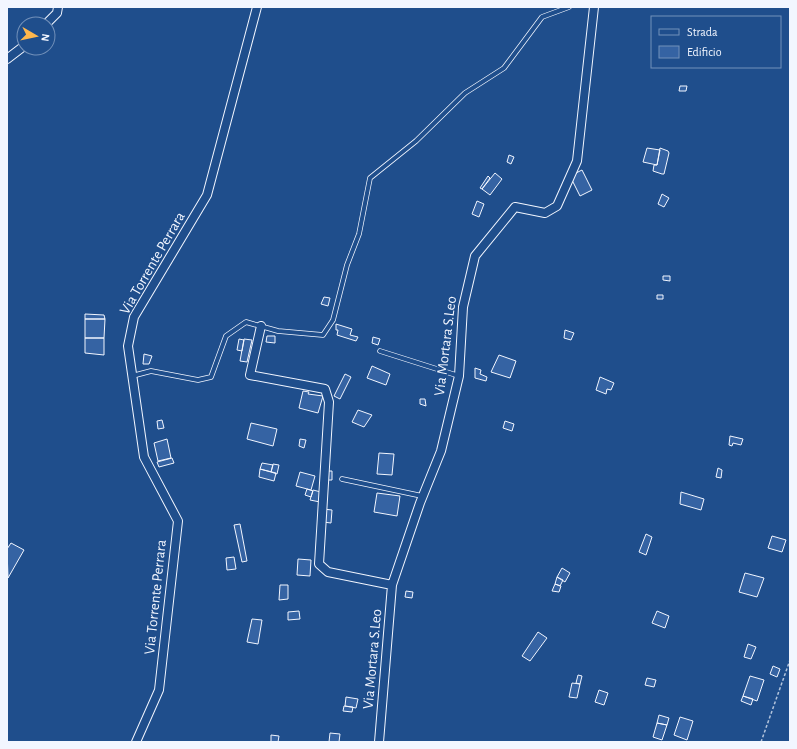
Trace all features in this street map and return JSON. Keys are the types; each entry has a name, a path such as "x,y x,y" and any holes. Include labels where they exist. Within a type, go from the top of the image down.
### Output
{"street":[{"path":"54,16 57,13 58,7"},
{"name":"Via Torrente Perrara","path":"136,742 159,690 178,521 144,457 128,346 134,317 208,195 257,7"},
{"name":"Via Mortara S.Leo","path":"379,742 392,584 422,496 441,451 459,376 463,307 475,256 515,207 545,213 557,206 577,161 594,7"},
{"path":"7,58 16,52"},
{"path":"261,326 250,375 325,389 329,402 319,564 328,572 392,584"}],"lane":[{"path":"132,376 151,371 198,380 211,377 226,336 246,322 278,331 323,335 333,320 347,265 359,234 370,178 416,141 465,93 504,68 542,17 569,7"},
{"path":"380,351 459,376"},
{"path":"342,479 422,496"}],"path":[{"path":"761,742 790,660"}],"building":[{"path":"680,86 687,86 686,91 679,91"},
{"path":"647,148 660,150 657,165 643,162"},
{"path":"660,148 668,151 669,153 664,174 653,171 654,165 657,165"},
{"path":"509,155 514,157 511,164 507,162"},
{"path":"582,170 592,190 580,196 572,180 576,173"},
{"path":"495,173 502,179 490,195 482,189"},
{"path":"488,176 490,178 482,189 480,188"},
{"path":"662,194 669,198 664,207 658,204"},
{"path":"477,201 484,204 479,217 472,214"},
{"path":"663,276 670,276 670,281 663,280"},
{"path":"657,295 663,295 663,299 657,299"},
{"path":"324,297 330,298 328,306 321,304"},
{"path":"85,314 104,315 105,319 85,319"},
{"path":"85,319 105,319 104,338 85,338"},
{"path":"336,324 352,329 350,335 358,337 356,341 337,335 338,330 336,330"},
{"path":"565,330 574,333 571,340 564,338"},
{"path":"267,336 275,336 275,343 266,342"},
{"path":"373,337 380,339 378,345 372,343"},
{"path":"85,338 104,338 104,355 85,353"},
{"path":"239,339 244,340 242,351 237,350"},
{"path":"244,339 252,340 247,362 240,361"},
{"path":"144,354 152,356 149,364 143,364"},
{"path":"499,355 516,361 510,378 491,372"},
{"path":"372,366 390,374 386,385 367,378"},
{"path":"475,368 481,370 480,374 487,377 486,381 475,378"},
{"path":"345,374 351,377 340,399 334,396"},
{"path":"600,377 614,383 611,390 607,389 606,394 596,390"},
{"path":"303,391 309,392 308,394 323,396 318,413 299,408"},
{"path":"420,399 425,399 426,406 420,404"},
{"path":"358,410 372,415 364,427 352,422"},
{"path":"162,420 164,428 158,429 157,421"},
{"path":"505,421 514,424 512,431 503,428"},
{"path":"251,423 277,429 273,446 247,439"},
{"path":"730,436 743,439 741,445 733,443 732,446 729,445"},
{"path":"167,439 171,458 158,461 154,443"},
{"path":"300,439 306,440 304,448 299,446"},
{"path":"379,453 394,454 392,475 377,474"},
{"path":"172,458 174,463 159,467 157,462"},
{"path":"262,463 273,465 271,472 260,469"},
{"path":"273,464 279,465 277,474 271,472"},
{"path":"718,468 722,470 721,478 716,477"},
{"path":"260,469 276,473 274,481 259,477"},
{"path":"325,471 332,471 332,480 325,480"},
{"path":"300,472 315,476 311,490 296,486"},
{"path":"307,489 313,491 311,497 305,495"},
{"path":"313,490 321,492 320,502 310,500"},
{"path":"681,492 704,499 701,510 680,504"},
{"path":"377,493 400,496 397,516 374,512"},
{"path":"323,509 332,510 331,523 323,522"},
{"path":"240,524 247,561 242,562 234,525"},
{"path":"646,534 652,537 646,555 639,552"},
{"path":"772,536 786,540 782,552 768,548"},
{"path":"11,543 24,550 8,578 7,549"},
{"path":"234,557 236,569 227,570 226,558"},
{"path":"298,559 311,560 310,576 297,575"},
{"path":"562,568 570,573 565,582 557,577"},
{"path":"745,573 764,578 757,597 739,592"},
{"path":"557,577 563,580 560,586 555,584"},
{"path":"555,584 561,586 559,592 552,591"},
{"path":"280,585 288,585 288,599 279,600"},
{"path":"406,591 413,592 412,598 405,597"},
{"path":"299,611 300,619 288,620 288,612"},
{"path":"657,611 669,616 665,628 652,623"},
{"path":"252,619 262,620 258,644 247,642"},
{"path":"538,632 547,638 530,661 522,656"},
{"path":"748,644 756,647 751,659 744,657"},
{"path":"773,666 780,669 777,677 770,674"},
{"path":"578,675 582,676 580,684 576,683"},
{"path":"750,676 764,680 757,701 743,696"},
{"path":"647,678 656,680 654,687 645,685"},
{"path":"572,683 580,684 577,698 569,697"},
{"path":"599,690 608,693 604,705 595,702"},
{"path":"743,696 753,699 751,705 741,701"},
{"path":"346,697 358,699 356,708 345,706"},
{"path":"344,706 353,707 352,712 343,711"},
{"path":"659,715 669,718 667,725 657,723"},
{"path":"680,717 693,721 687,740 674,735"},
{"path":"657,723 667,725 662,740 653,737"},
{"path":"330,733 340,734 339,742 329,742"},
{"path":"271,735 279,736 278,742 271,742"}]}
